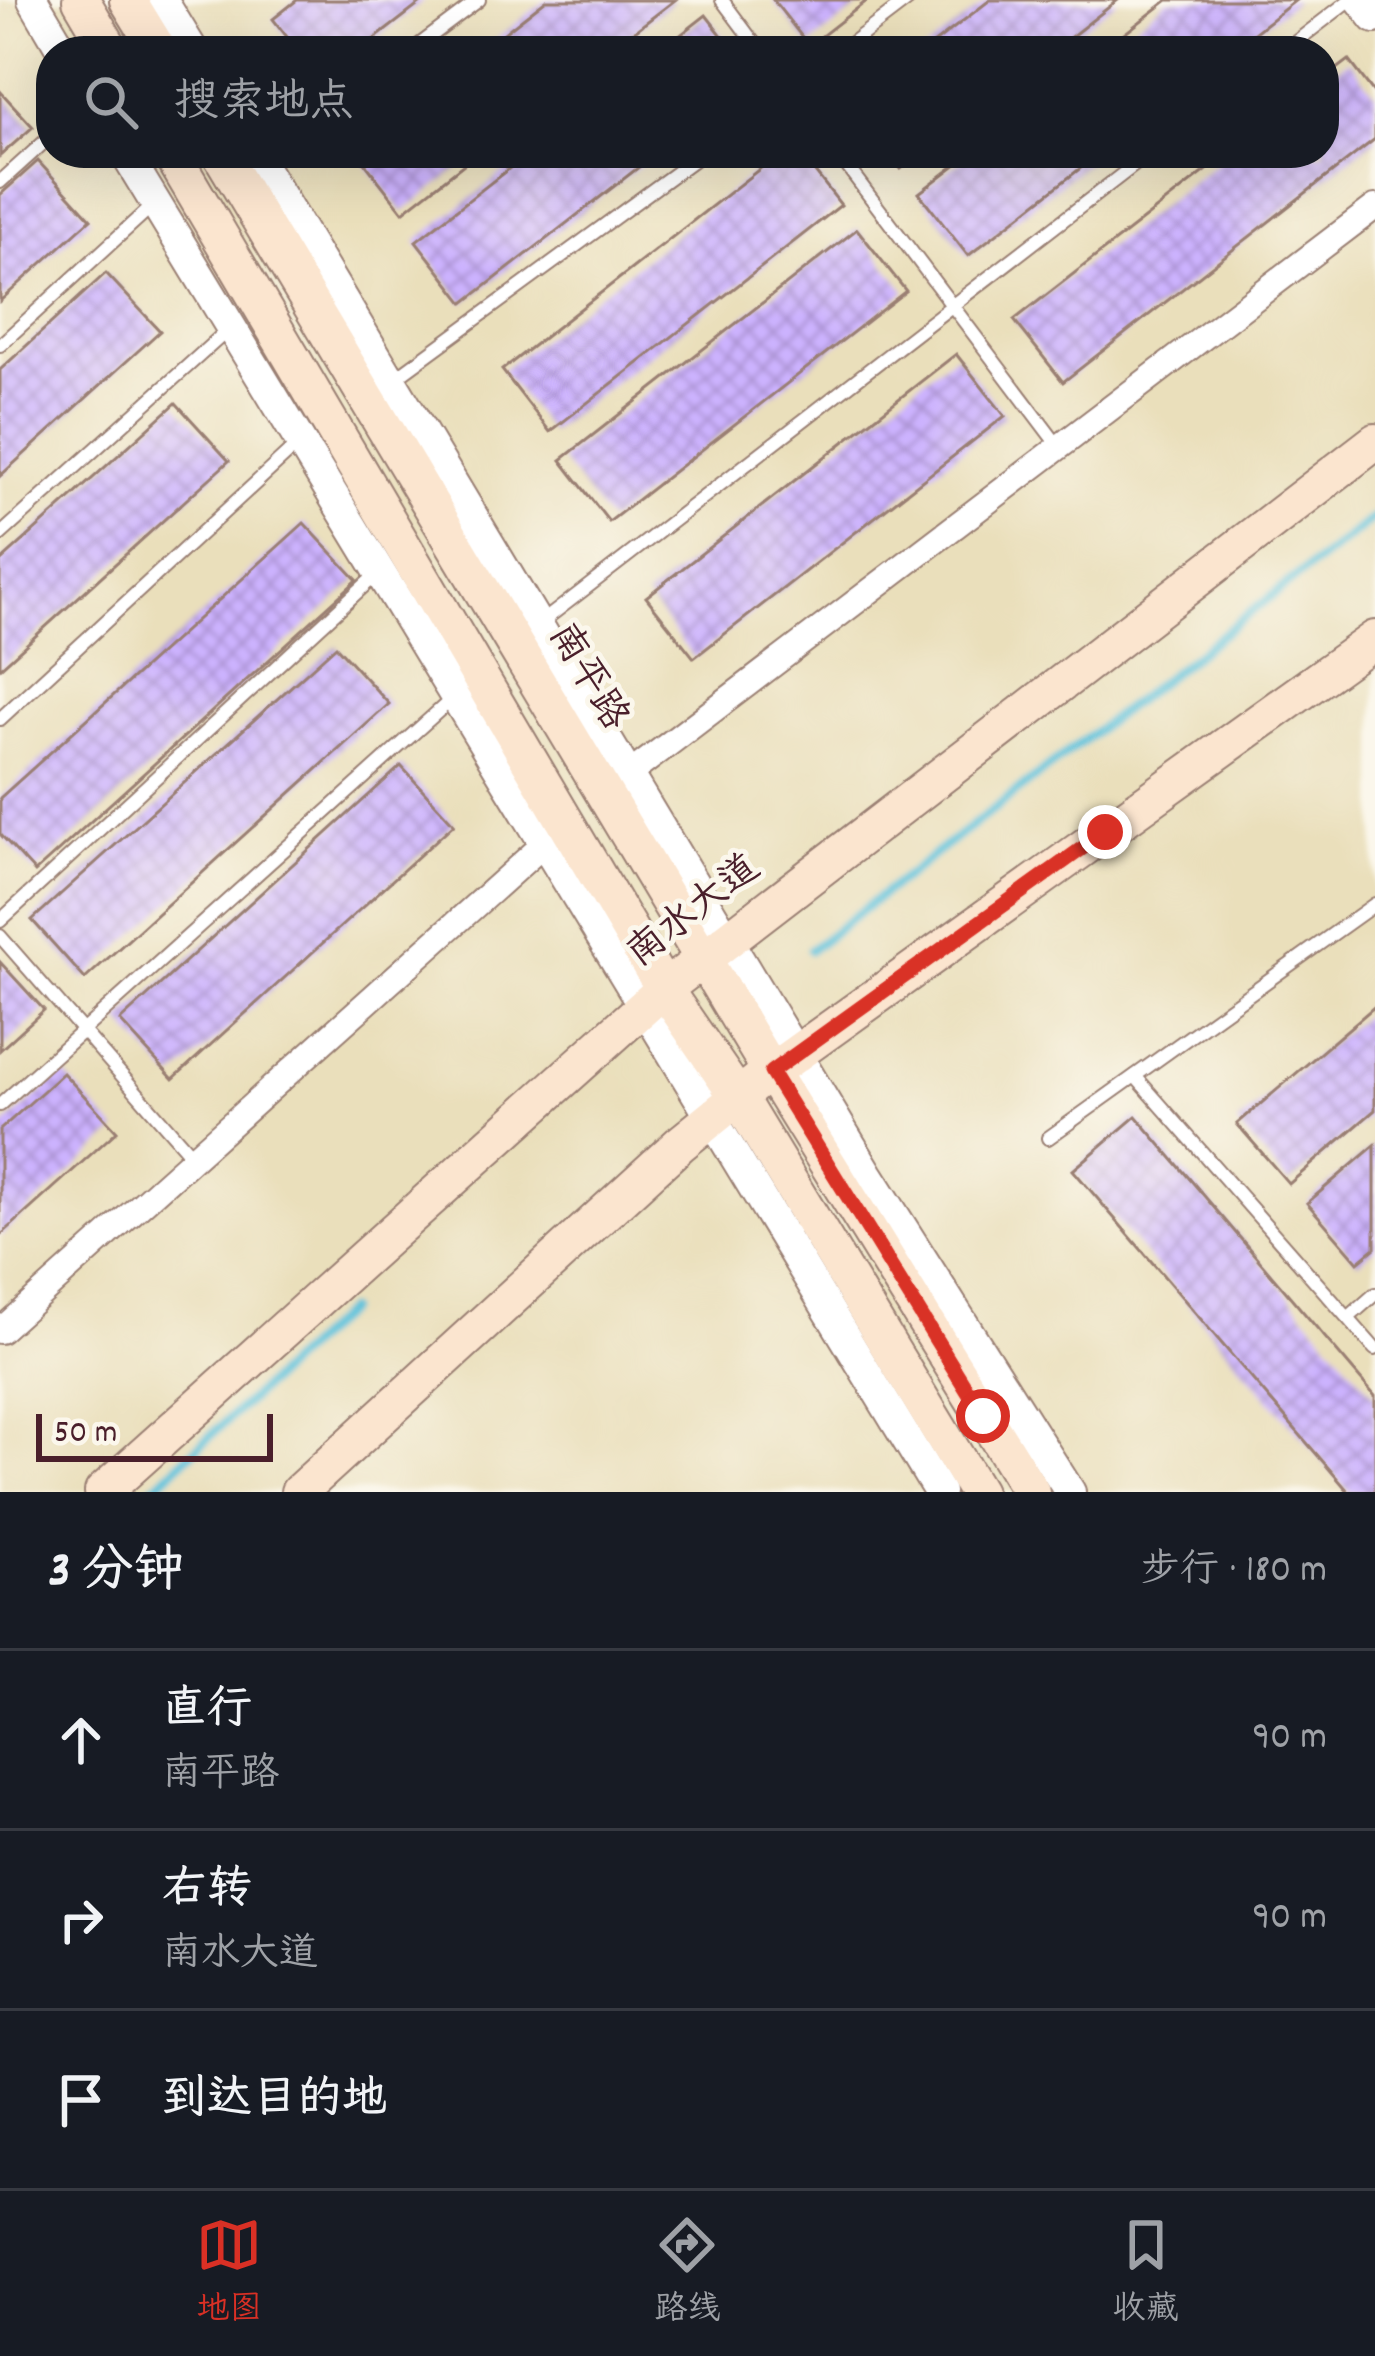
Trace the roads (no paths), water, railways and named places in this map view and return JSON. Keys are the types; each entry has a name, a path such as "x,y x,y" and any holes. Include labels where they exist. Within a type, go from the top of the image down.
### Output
{"main road":[{"path":"81,0 102,36"},
{"path":"128,0 150,36"},
{"path":"180,168 654,998 977,1492"},
{"name":"南平路","path":"229,168 716,948 1031,1492"},
{"name":"南水大道","path":"103,1492 654,998 1375,442"},
{"path":"298,1492 724,1108 1375,639"}],"street":[{"path":"33,0 54,36"},
{"path":"162,0 184,36"},
{"path":"1361,0 1375,19"},
{"path":"134,168 544,844 654,998"},
{"path":"270,168 391,381 628,775 716,948"},
{"path":"628,775 1375,207"},
{"path":"0,1331 544,844"},
{"path":"783,1063 1070,1492"},
{"path":"724,1108 939,1492"}],"lane":[{"path":"431,36 479,0"},
{"path":"722,0 749,36"},
{"path":"861,36 908,0"},
{"path":"1304,36 1351,0"},
{"path":"0,182 36,150"},
{"path":"391,381 682,168"},
{"path":"848,168 1059,447"},
{"path":"538,625 1130,168"},
{"path":"0,344 156,202"},
{"path":"0,535 230,327"},
{"path":"0,719 300,442"},
{"path":"0,921 379,573"},
{"path":"0,1106 454,698"},
{"path":"1048,1138 1375,904"},
{"path":"0,936 195,1159"},
{"path":"1135,1076 1375,1348"},
{"path":"1348,1318 1375,1294"}],"waterway":[{"path":"810,950 1375,517"},
{"path":"149,1492 347,1310"}]}
